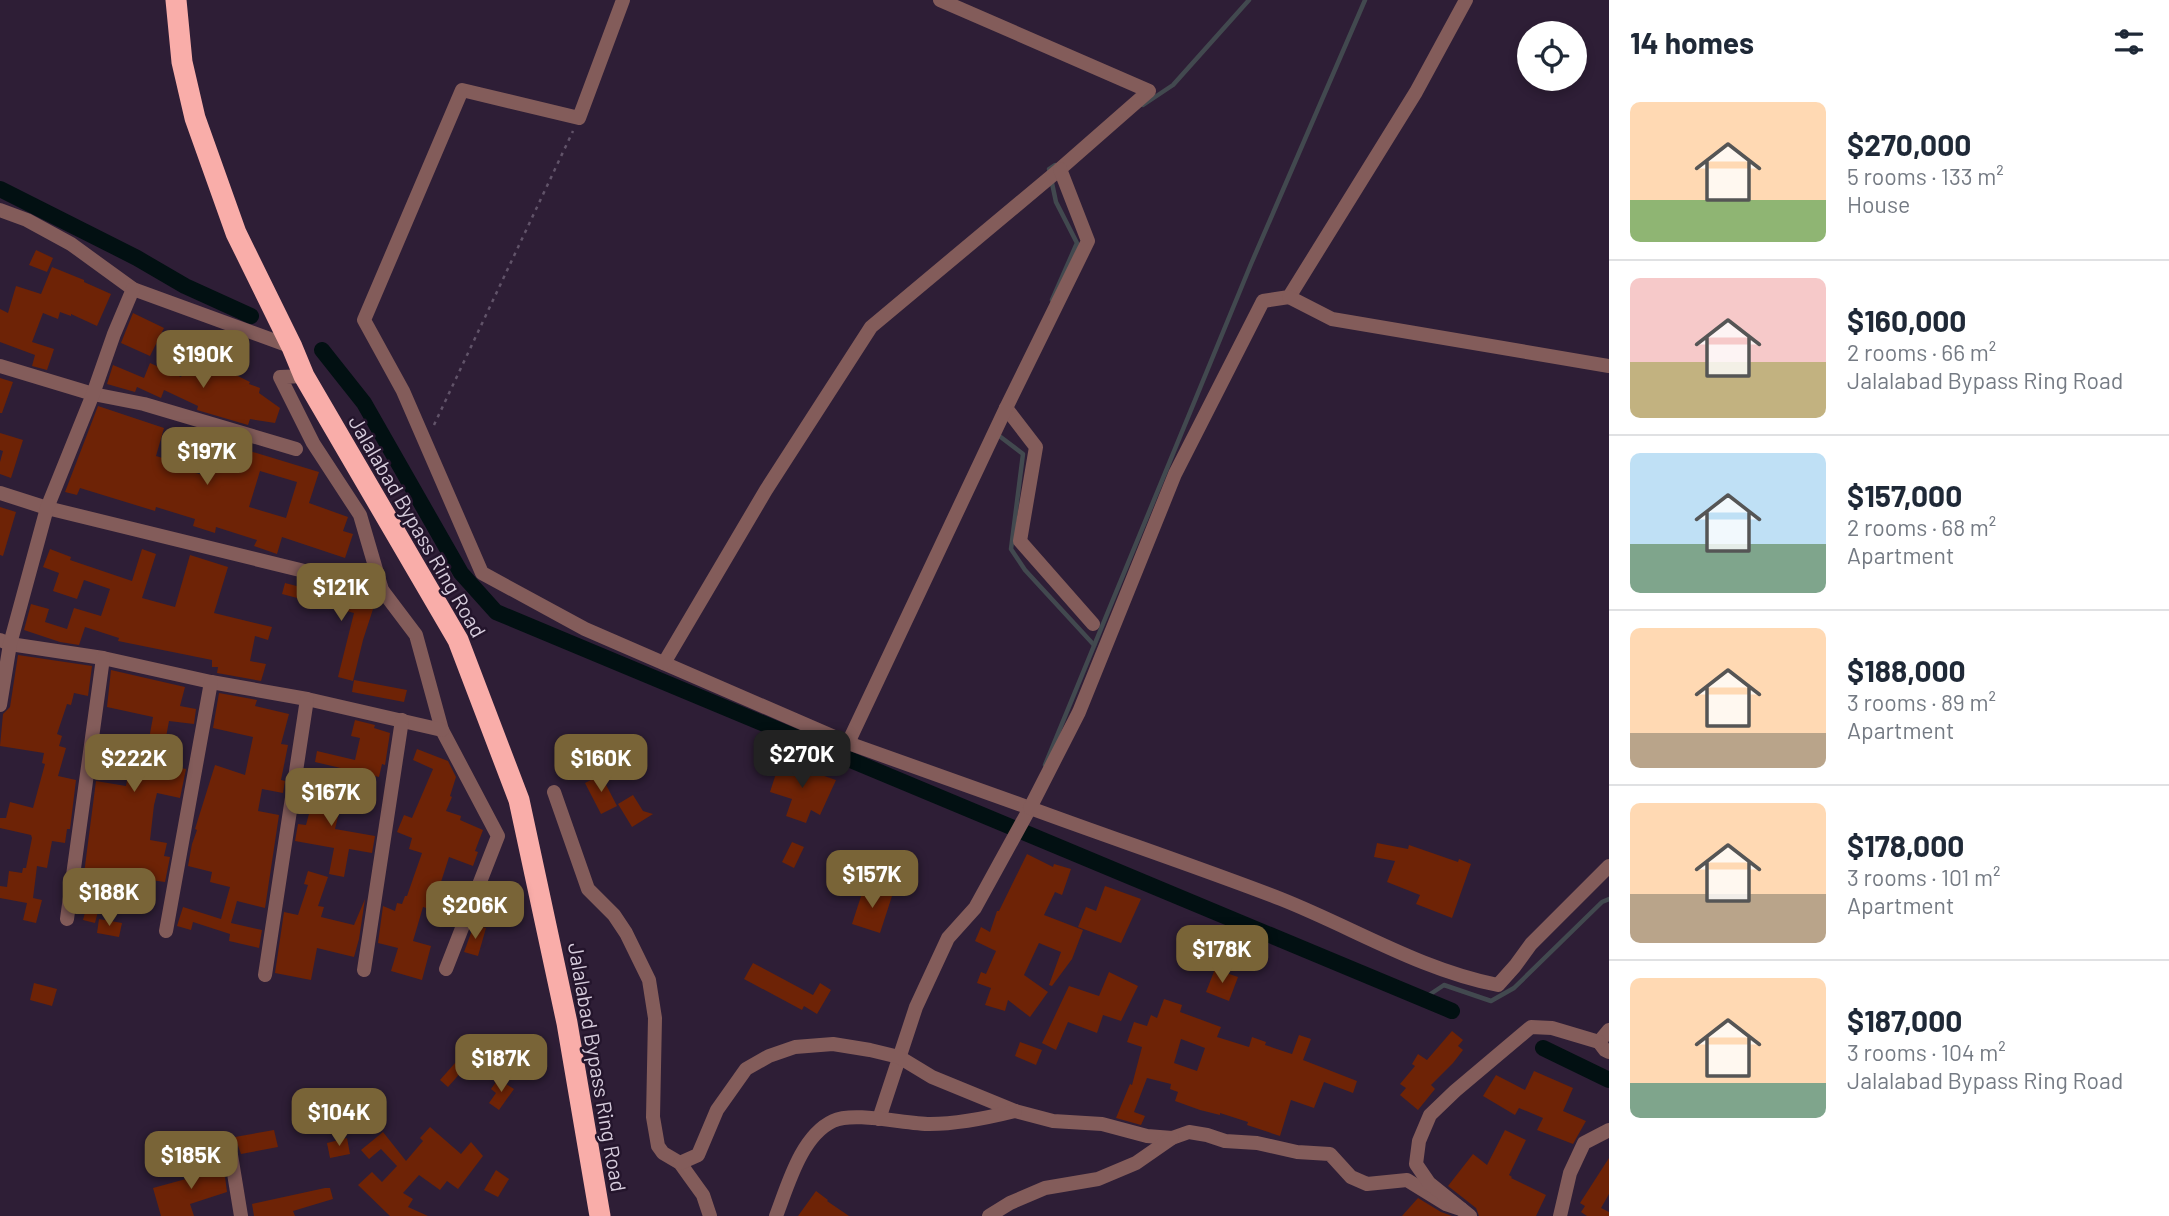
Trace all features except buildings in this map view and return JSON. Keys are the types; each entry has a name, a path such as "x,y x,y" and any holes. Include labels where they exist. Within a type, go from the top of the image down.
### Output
{"highway":[{"name":"Jalalabad Bypass Ring Road","path":"176,0 182,62 195,118 236,233 304,376 458,640 519,800 568,1023 600,1216"}],"street":[{"path":"623,0 579,118 462,90 364,320 402,391 482,573 585,629 848,743 1282,900 1466,979 1498,985 1531,944 1609,866"},
{"path":"664,663 766,490 870,327 1149,91 940,0"},
{"path":"1289,298 1416,92 1466,0"},
{"path":"848,743 1088,241 1060,169"},
{"path":"0,209 71,244 133,289 292,347"},
{"path":"0,705 5,642 47,508 133,289"},
{"path":"879,1119 916,1007 948,938 975,908 1079,712 1175,474 1263,301 1289,298 1332,318 1609,366"},
{"path":"0,366 93,394 144,404 296,449"},
{"path":"304,376 280,377 313,443 360,515 382,590 416,635 442,730 498,835 446,970"},
{"path":"1006,408 1036,447 1020,541 1093,624"},
{"path":"0,493 47,508 382,590"},
{"path":"5,642 103,658 211,682 307,699 442,730"},
{"path":"67,919 103,658"},
{"path":"166,931 211,682"},
{"path":"265,975 307,699"},
{"path":"364,970 402,720"},
{"path":"554,792 588,889 614,915 649,980 655,1018 653,1117 658,1146 663,1153 680,1163 703,1195 710,1216"},
{"path":"1466,1213 1429,1183 1416,1164 1419,1141 1430,1115 1531,1027 1552,1028 1604,1047 1609,1030"},
{"path":"680,1163 698,1155 717,1110 746,1069 769,1056 794,1047 833,1044 899,1058 932,1077 1015,1111 1053,1121 1102,1124 1147,1136 1172,1138"},
{"path":"776,1216 798,1158 817,1133 834,1120 860,1117 926,1124 948,1123 1015,1111"},
{"path":"1560,1216 1570,1173 1584,1143 1609,1130"},
{"path":"989,1216 1010,1203 1045,1188 1098,1178 1136,1163 1172,1138 1189,1132 1225,1141 1330,1154 1351,1177 1367,1184 1407,1180 1466,1213"},
{"path":"231,1155 241,1216"}],"path":[{"path":"425,443 579,118"}],"waterway":[{"path":"1143,105 1173,85 1249,0"},
{"path":"1045,765 1251,264 1365,0"},
{"path":"1052,300 1077,243 1056,202 1049,169 1055,165"},
{"path":"0,189 137,258 185,286 251,316"},
{"path":"322,350 364,403 461,573 496,612 1452,1011"},
{"path":"998,435 1023,454 1011,549 1025,570 1094,645"},
{"path":"1423,999 1444,985 1491,1001 1514,988 1602,902 1609,899"},
{"path":"1543,1048 1609,1080"}]}
